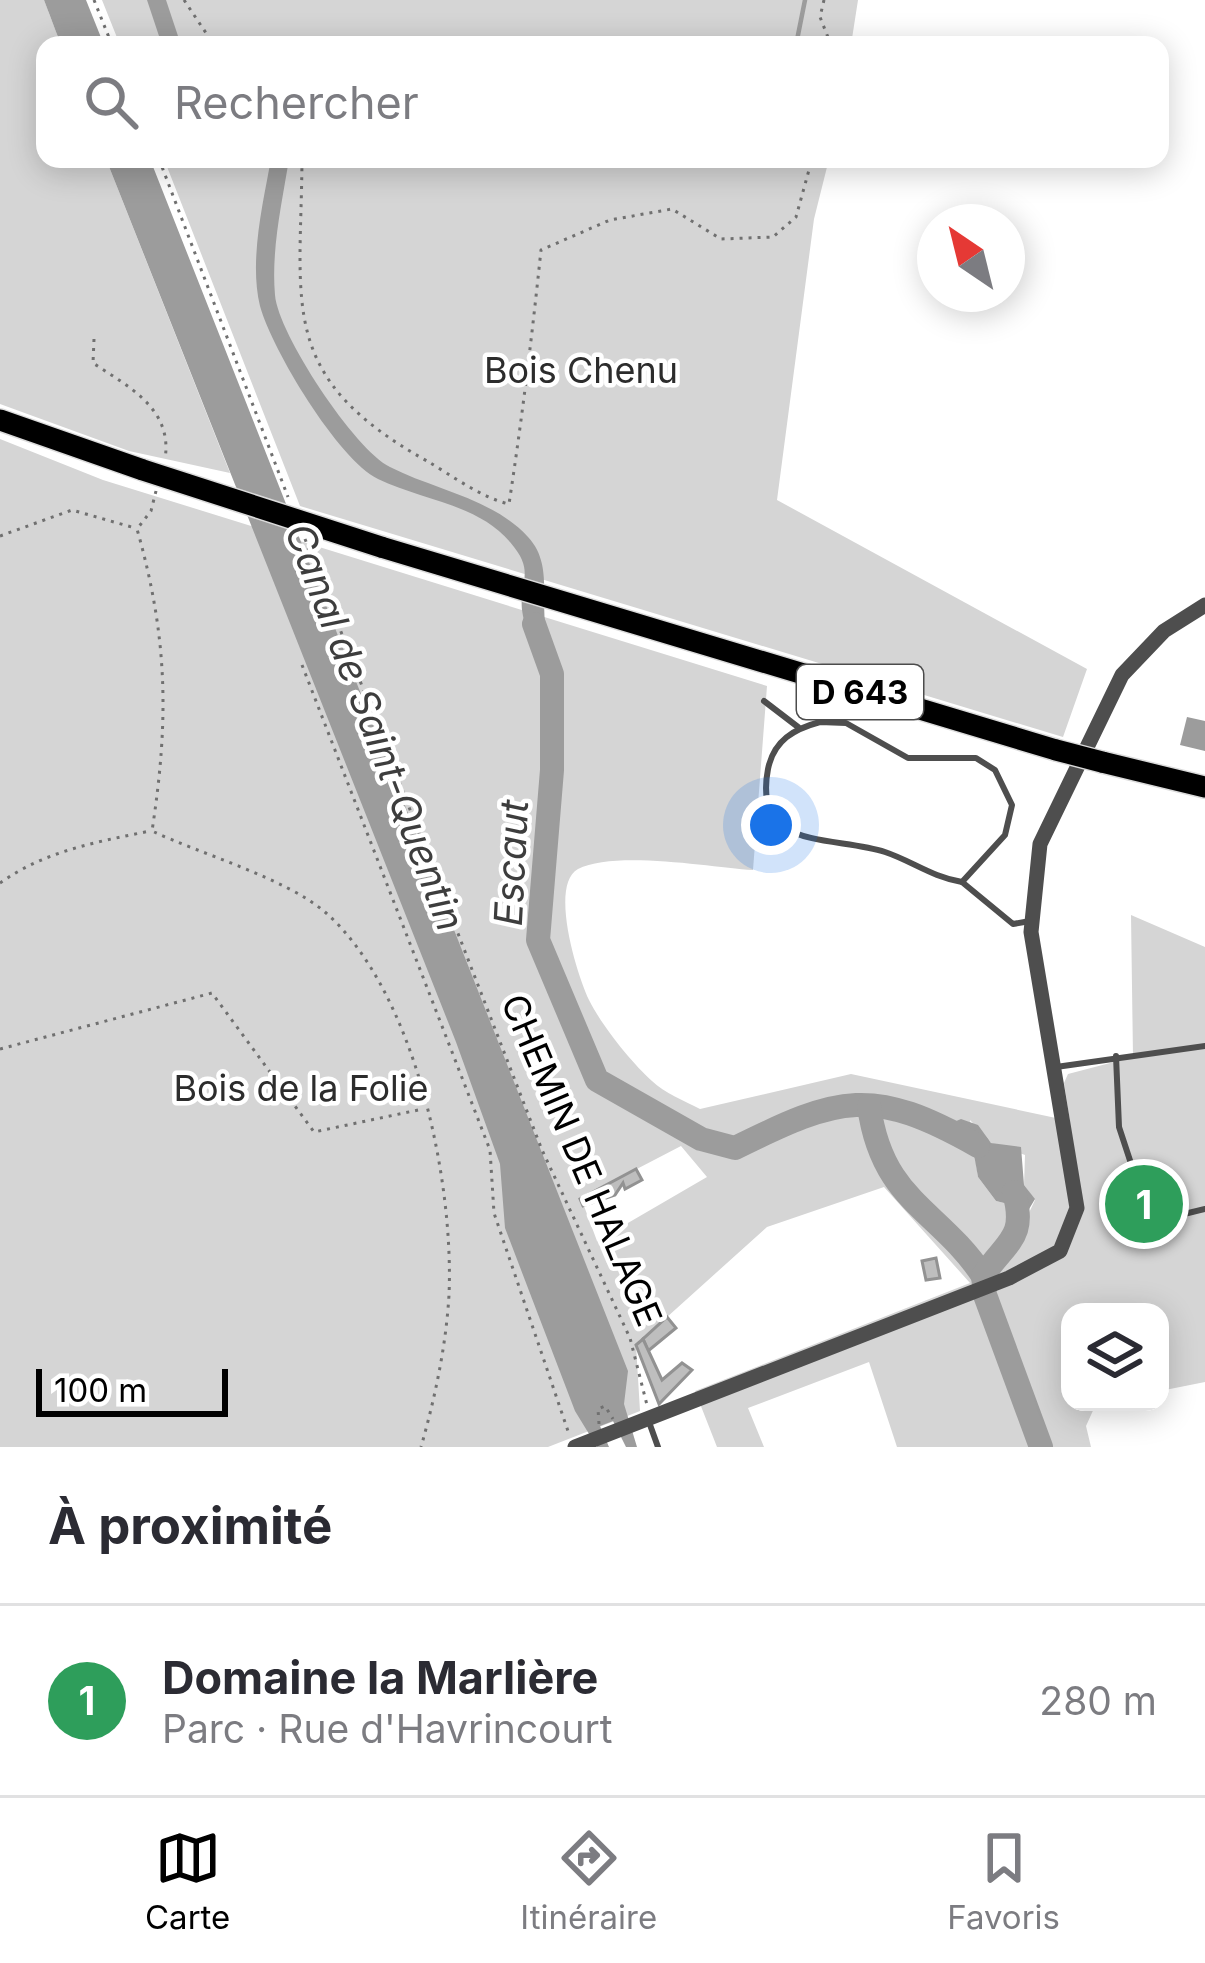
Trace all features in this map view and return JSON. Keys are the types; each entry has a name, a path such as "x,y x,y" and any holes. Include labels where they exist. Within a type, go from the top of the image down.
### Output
{"highway":[{"name":"D 643","path":"0,420 664,635 1056,750 1205,787"}],"street":[{"path":"575,1447 1009,1278 1060,1251 1076,1217 1077,1199 1030,921 1040,844 1106,700 1143,650 1205,605"}],"lane":[{"path":"764,700 798,728"},
{"path":"962,882 993,853 1010,820 1012,805 995,770 976,758 908,758 846,724 820,722 784,737 768,769 766,791 772,814 786,830 802,838 872,848 917,870 962,882 1013,924 1030,921"},
{"path":"1052,1067 1205,1046"},
{"path":"1116,1056 1119,1127 1145,1206 1172,1217 1205,1209"},
{"path":"645,1419 658,1447"}],"path":[{"path":"94,0 108,36"},
{"path":"184,0 208,36"},
{"path":"824,0 820,17 827,36"},
{"path":"162,168 292,508"},
{"path":"301,168 296,250 310,350 336,390 379,432 509,504 526,415 525,370 541,250 610,220 672,209 722,239 773,237 796,217 810,168"},
{"path":"94,339 93,363 140,393 165,426 152,471"},
{"path":"136,529 151,511 156,491"},
{"path":"0,536 72,510 136,529"},
{"name":"CHEMIN DE HALAGE","path":"299,524 542,1150 630,1338 646,1384 645,1419"},
{"path":"136,529 166,676 167,732 152,831"},
{"path":"302,665 490,1150 494,1213 575,1447"},
{"path":"0,884 27,864 78,846 152,831 323,910 360,952 410,1050 440,1168 449,1291 444,1348 421,1447"},
{"path":"0,1049 212,994 314,1132 425,1108"},
{"path":"599,1425 598,1408 604,1406 614,1420"}],"green space":[{"path":"0,0 44,0 58,36 36,36 36,168 110,168 230,473 129,451 0,404"},
{"path":"102,0 858,0 852,36 116,36"},
{"name":"Bois Chenu","path":"168,168 827,168 814,219 777,500 1087,669 1063,737 300,506"},
{"name":"Bois de la Folie","path":"0,439 103,480 767,686 753,870 663,861 594,863 578,869 566,893 573,952 595,1010 652,1081 700,1109 851,1074 1070,1121 1064,1083 1068,1074 1133,1057 1131,915 1205,947 1205,1382 1169,1389 1169,1303 1061,1303 1061,1411 1093,1411 1086,1426 1091,1447 897,1447 869,1362 748,1408 764,1447 717,1447 695,1391 970,1283 884,1187 767,1227 636,1345 640,1411 548,1447 0,1447","holes":["970,1120 991,1143 1025,1155 1024,1185 1035,1200 1027,1217 1011,1216 1008,1204 996,1201 978,1177","681,1146 707,1177 597,1241 581,1198"]}],"shaded area":[{"path":"44,0 86,0 100,36 58,36"},
{"path":"147,0 166,0 178,36 159,36"},
{"path":"110,168 154,168 628,1371 624,1404 637,1447 626,1447 613,1421 600,1426 609,1447 597,1447 575,1411 505,1228 500,1164"},
{"path":"269,168 288,168 276,244 275,295 303,362 339,415 375,456 407,475 498,513 528,537 542,563 545,621 553,649 536,654 522,610 522,561 497,529 448,504 378,479 326,427 292,375 260,306 258,232"},
{"path":"1187,717 1205,721 1205,751 1180,745"},
{"path":"961,1119 978,1125 991,1143 1021,1147 1024,1185 1035,1199 1022,1221 1011,1216 1008,1204 996,1201 978,1177 973,1149 952,1133 954,1122"}],"building":[{"path":"636,1169 642,1180 625,1189 623,1183 615,1195 583,1206 580,1199"},
{"path":"936,1258 940,1278 926,1280 922,1261"},
{"path":"667,1317 676,1328 648,1351 643,1339"},
{"path":"643,1339 662,1380 682,1363 692,1370 659,1404 636,1345"}],"waterway":[{"path":"798,36 805,0"},
{"name":"Escaut","path":"534,624 552,674 552,770 538,940 597,1080 701,1139 735,1148 802,1117 856,1105 910,1114 978,1146"},
{"path":"869,1106 876,1138 899,1184 983,1276"},
{"name":"Escaut","path":"1014,1192 1016,1230 983,1276 985,1295 1041,1447"}],"place":[{"name":"Domaine la Marlière","path":"1144,1204"}],"water label":[{"name":"Canal de Saint-Quentin","path":"375,727"}]}
